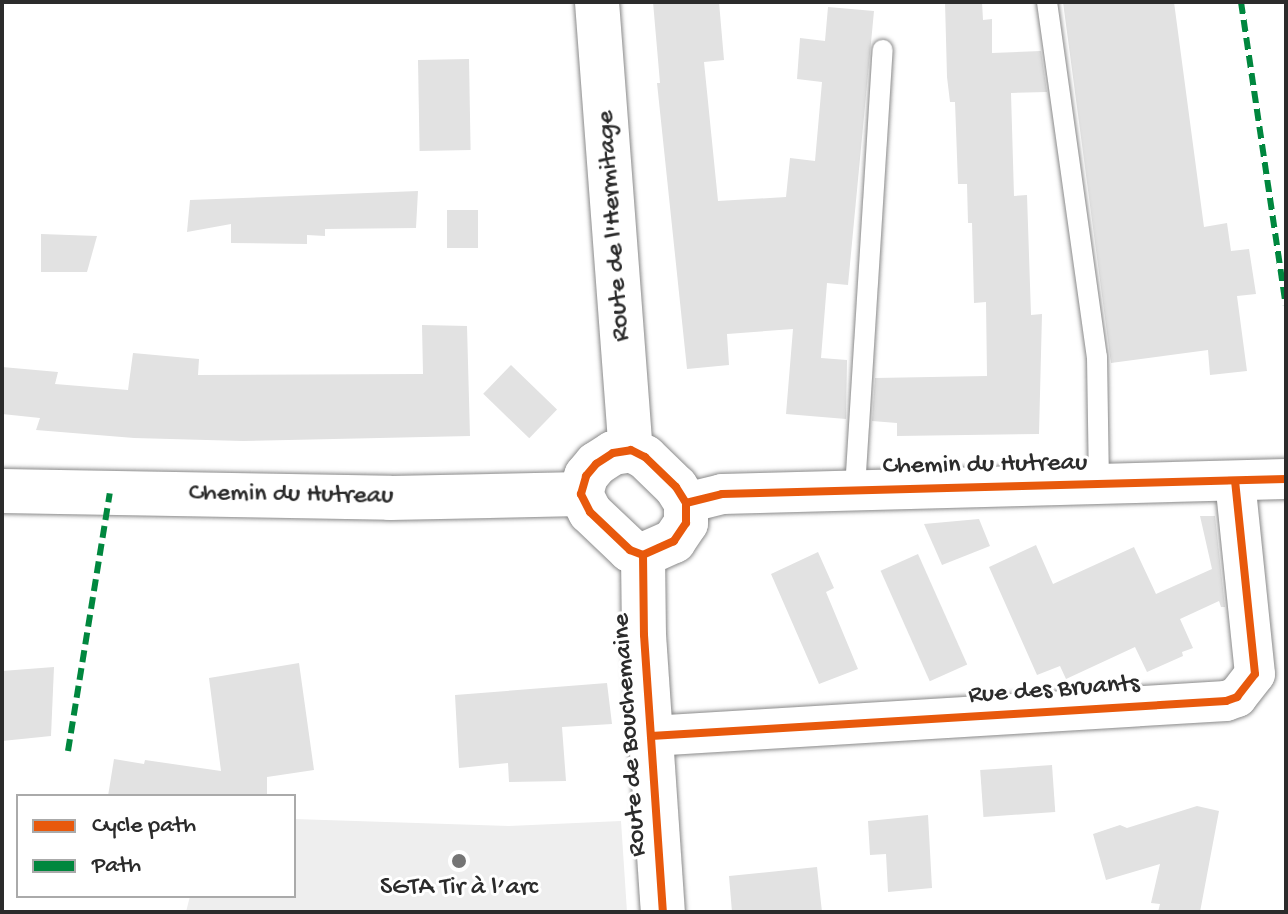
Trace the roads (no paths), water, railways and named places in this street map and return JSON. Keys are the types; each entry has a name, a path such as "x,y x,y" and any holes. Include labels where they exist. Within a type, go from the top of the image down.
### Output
{"street":[{"name":"Route de l'Hermitage","path":"597,2 631,450"},
{"path":"631,450 645,457 676,487 686,503 686,523 674,541 643,555 630,550 590,512 581,494 586,476 596,464 613,453 631,450"},
{"name":"Chemin du Hutreau","path":"686,503 722,494 1286,479"},
{"name":"Rue des Bruants","path":"651,736 1226,701 1237,697 1255,674 1235,482"},
{"name":"Chemin du Hutreau","path":"2,491 390,498 581,494"},
{"name":"Route de Bouchemaine","path":"643,555 663,912"}],"lane":[{"path":"1047,2 1097,357 1099,485"},
{"path":"855,489 883,50"}],"place":[{"name":"SGTA Tir à l’arc","path":"459,861"}]}
